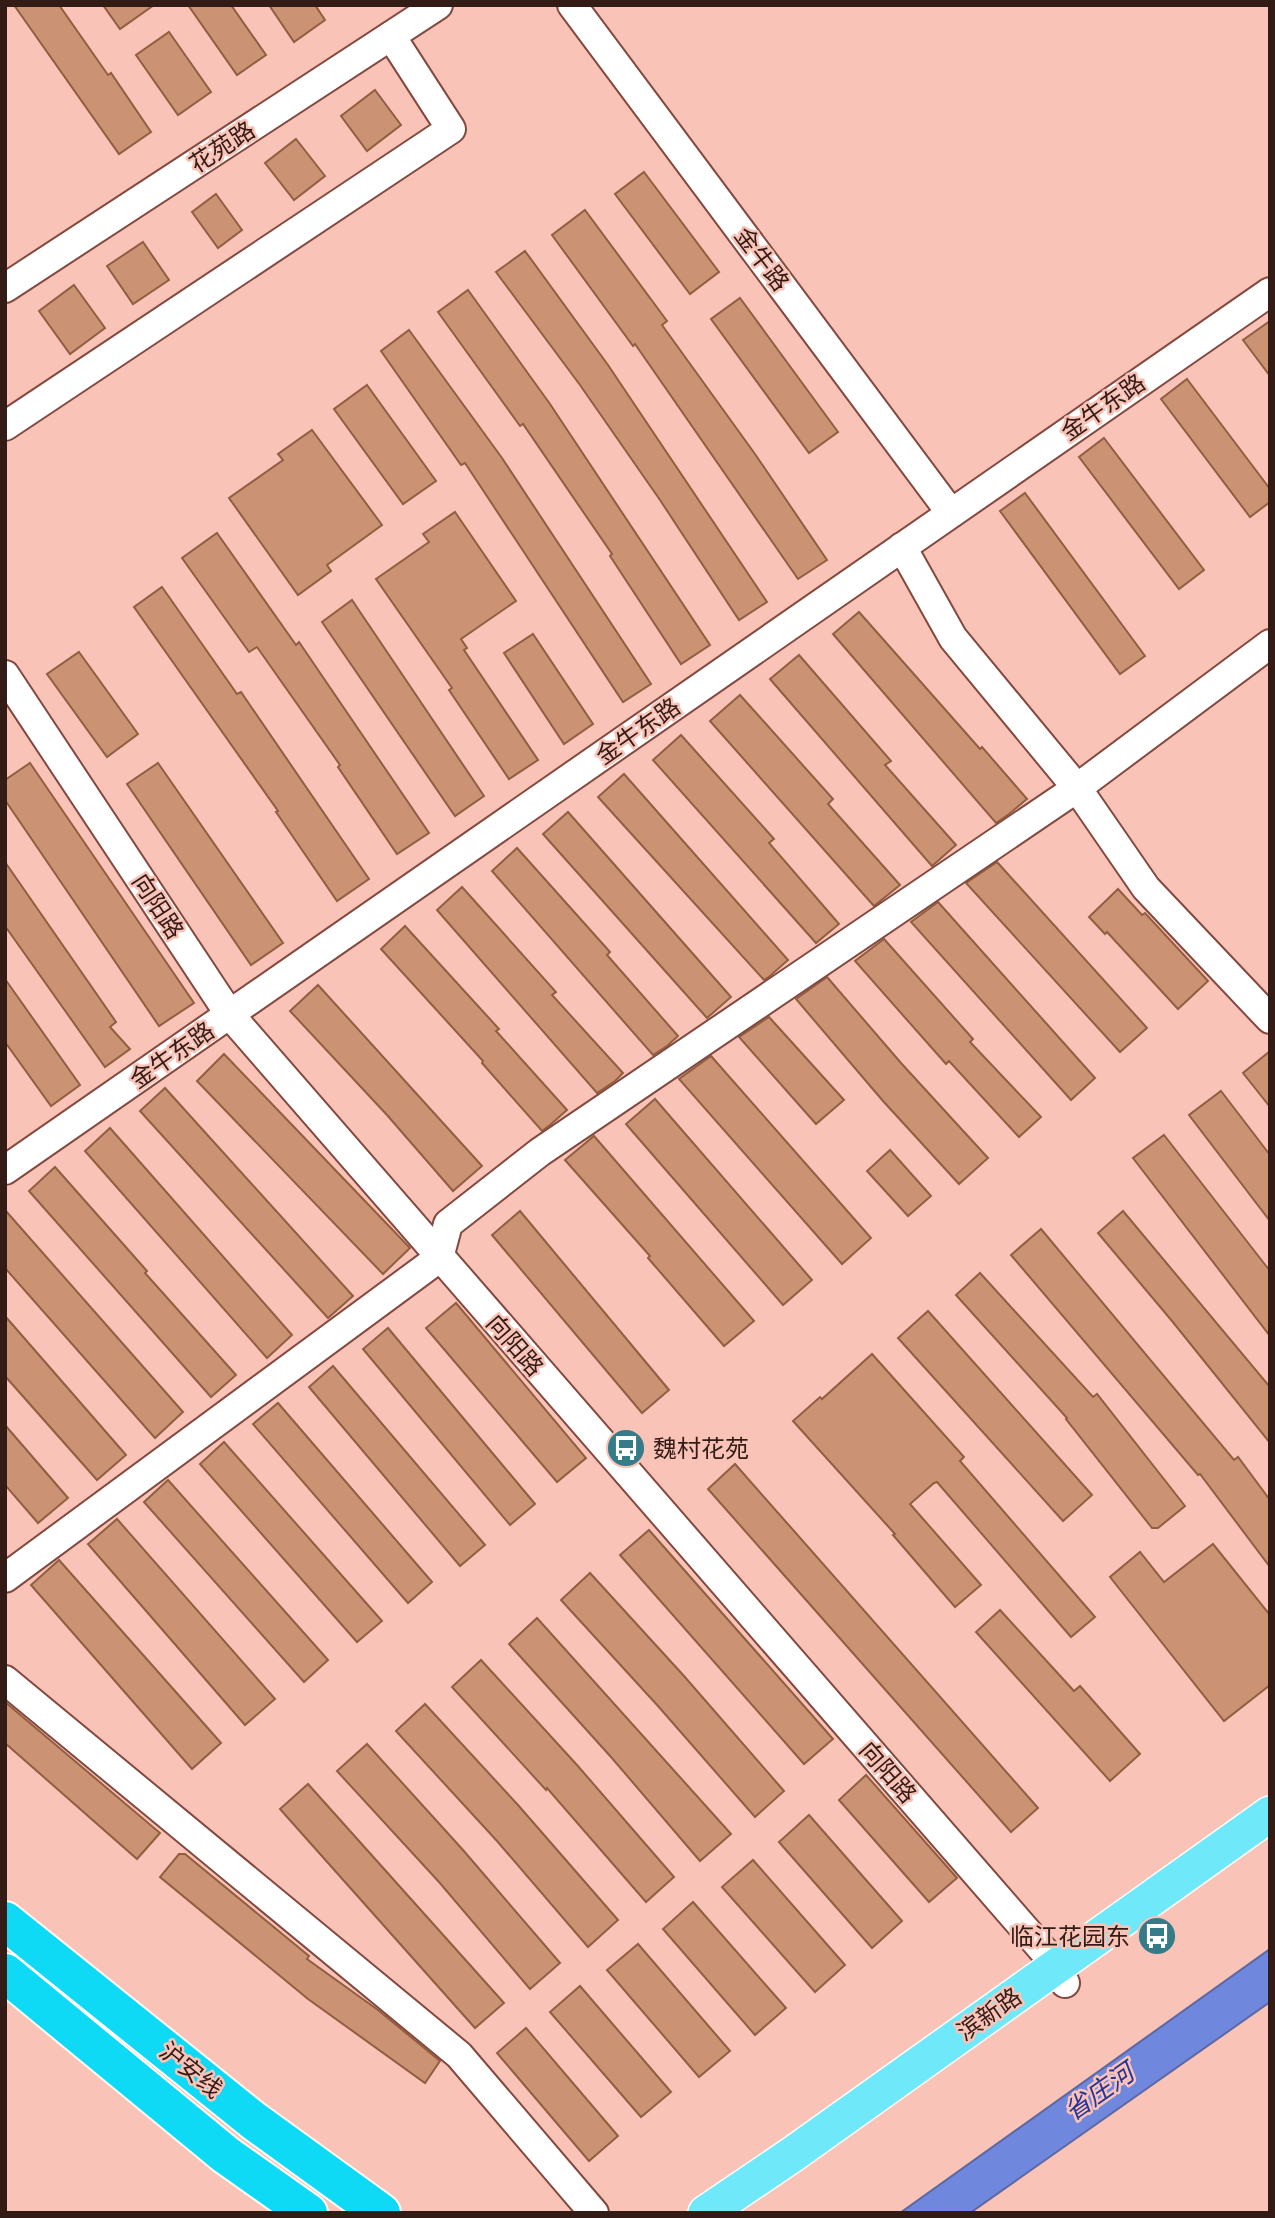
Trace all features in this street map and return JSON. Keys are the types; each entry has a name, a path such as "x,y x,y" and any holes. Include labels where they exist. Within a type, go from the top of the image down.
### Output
{"highway":[{"name":"沪安线","path":"5,1921 254,2121 381,2213"},
{"name":"沪安线","path":"5,1973 226,2155 308,2213"}],"main road":[{"name":"滨新路","path":"745,2213 1270,1814"},
{"name":"滨新路","path":"706,2213 1061,1974 1270,1842"}],"street":[{"name":"花苑路","path":"5,288 438,5"},
{"name":"金牛路","path":"572,5 951,513"},
{"path":"5,426 451,129 391,36"},
{"name":"金牛东路","path":"5,1170 1270,292"},
{"path":"902,547 953,638 1077,789 1146,888 1267,1009"},
{"path":"5,1578 439,1258 448,1224 540,1152 1077,789 1270,644"},
{"name":"向阳路","path":"5,675 230,1015 1061,1974"},
{"path":"5,1681 459,2055 594,2213"}],"water":[{"name":"省庄河","path":"1270,1949 1270,2002 970,2213 900,2213"}],"building":[{"path":"14,5 59,5 108,75 111,73 151,132 119,154"},
{"path":"103,5 154,5 120,29"},
{"path":"188,5 231,5 266,55 237,75"},
{"path":"269,5 315,5 325,20 294,42"},
{"path":"169,32 211,92 178,115 136,55"},
{"path":"375,90 401,125 367,151 341,116"},
{"path":"296,139 325,176 294,200 265,163"},
{"path":"644,172 719,272 690,294 615,194"},
{"path":"216,194 242,230 218,248 192,212"},
{"path":"585,210 667,321 662,325 827,560 798,579 635,344 633,346 552,235"},
{"path":"143,242 169,280 133,304 107,266"},
{"path":"525,251 608,365 767,602 739,620 580,385 496,272"},
{"path":"74,285 105,328 70,354 39,311"},
{"path":"468,290 550,404 710,645 681,664 610,556 612,554 523,424 520,426 438,312"},
{"path":"740,298 838,432 809,453 711,319"},
{"path":"1270,321 1270,376 1243,340"},
{"path":"409,330 502,458 651,684 623,702 465,463 461,465 381,351"},
{"path":"1187,379 1270,489 1270,502 1250,517 1161,399"},
{"path":"367,385 436,481 403,504 334,409"},
{"path":"312,430 382,525 327,565 331,571 298,595 229,498 283,460 278,454"},
{"path":"1104,438 1204,570 1179,589 1079,457"},
{"path":"1025,493 1145,656 1120,674 1000,511"},
{"path":"455,512 516,601 461,639 467,648 464,650 538,760 509,779 449,690 452,688 376,579 429,542 423,534"},
{"path":"217,533 296,645 299,642 429,833 397,854 338,767 340,765 257,647 249,652 182,558"},
{"path":"162,587 237,694 241,692 369,879 337,901 276,812 278,811 134,607"},
{"path":"352,600 484,796 455,816 322,622"},
{"path":"859,612 1027,799 1009,814 996,823 833,634"},
{"path":"533,634 593,724 564,744 504,653"},
{"path":"79,652 138,734 107,757 47,674"},
{"path":"799,655 891,761 885,765 956,845 932,866 770,679"},
{"path":"740,695 833,799 828,804 900,885 874,906 710,721"},
{"path":"681,735 774,839 769,843 839,924 816,943 653,760"},
{"path":"30,763 194,1003 159,1026 5,800 5,780"},
{"path":"158,763 283,943 251,965 127,784"},
{"path":"624,774 788,960 770,976 764,980 598,797"},
{"path":"568,812 731,997 707,1018 543,834"},
{"path":"517,848 610,952 607,955 678,1036 667,1046 653,1055 492,871"},
{"path":"5,862 116,1022 110,1027 130,1049 105,1067 5,926"},
{"path":"997,862 1147,1028 1120,1052 966,883"},
{"path":"462,887 556,992 552,995 623,1073 615,1081 597,1093 437,910"},
{"path":"1118,889 1142,915 1145,913 1208,981 1178,1009 1107,932 1105,934 1089,917"},
{"path":"938,902 1095,1078 1071,1100 911,922"},
{"path":"405,926 499,1029 496,1031 567,1110 542,1131 483,1061 381,949"},
{"path":"884,939 973,1039 970,1042 1041,1117 1019,1137 949,1061 946,1064 855,961"},
{"path":"827,977 988,1158 959,1184 883,1101 796,999"},
{"path":"5,979 80,1085 51,1106 5,1042"},
{"path":"318,985 482,1166 453,1191 290,1011"},
{"path":"769,1017 844,1100 816,1124 739,1037"},
{"path":"1270,1051 1270,1107 1243,1073"},
{"path":"224,1054 410,1248 383,1274 197,1081"},
{"path":"711,1056 871,1238 842,1264 679,1079"},
{"path":"165,1088 353,1296 328,1318 140,1111"},
{"path":"1221,1091 1270,1155 1270,1221 1189,1115"},
{"path":"655,1099 812,1280 783,1305 626,1124"},
{"path":"110,1128 292,1335 267,1358 85,1151"},
{"path":"1164,1135 1270,1271 1270,1336 1133,1158"},
{"path":"594,1136 754,1321 724,1346 648,1258 650,1256 565,1160"},
{"path":"890,1150 931,1196 908,1216 867,1171"},
{"path":"55,1167 236,1375 211,1397 29,1191"},
{"path":"5,1210 183,1412 155,1438 5,1268"},
{"path":"520,1211 669,1390 642,1413 492,1235"},
{"path":"1123,1211 1270,1387 1270,1443 1098,1233"},
{"path":"1041,1229 1234,1460 1238,1457 1270,1500 1270,1567 1200,1474 1198,1475 1011,1255"},
{"path":"980,1273 1093,1397 1097,1394 1185,1506 1158,1528 1152,1528 1067,1418 956,1295"},
{"path":"456,1303 586,1458 557,1482 426,1328"},
{"path":"928,1311 1092,1495 1063,1521 898,1338"},
{"path":"5,1316 126,1455 97,1480 5,1376"},
{"path":"388,1328 535,1504 510,1525 363,1349"},
{"path":"872,1354 964,1457 960,1461 1095,1617 1071,1637 937,1482 910,1504 981,1585 955,1607 893,1535 895,1534 793,1421"},
{"path":"333,1366 485,1545 460,1566 309,1387"},
{"path":"278,1403 432,1582 408,1603 253,1424"},
{"path":"5,1425 68,1498 38,1523 5,1485"},
{"path":"224,1442 382,1621 357,1642 200,1464"},
{"path":"735,1464 1038,1808 1011,1832 708,1489"},
{"path":"168,1480 328,1660 304,1682 144,1502"},
{"path":"117,1519 275,1699 245,1725 88,1544"},
{"path":"649,1530 833,1739 804,1764 620,1555"},
{"path":"1213,1544 1270,1615 1270,1685 1224,1721 1110,1577 1140,1552 1164,1582"},
{"path":"59,1560 221,1743 192,1769 31,1585"},
{"path":"590,1573 784,1791 755,1817 561,1600"},
{"path":"1000,1610 1074,1691 1080,1686 1140,1754 1110,1781 976,1632"},
{"path":"537,1618 731,1834 700,1861 509,1644"},
{"path":"481,1660 674,1877 646,1902 547,1788 546,1790 452,1687"},
{"path":"5,1702 160,1833 137,1859 5,1743"},
{"path":"425,1704 618,1920 588,1947 497,1841 396,1731"},
{"path":"367,1744 560,1963 530,1989 439,1882 337,1771"},
{"path":"866,1775 957,1878 929,1902 839,1800"},
{"path":"308,1784 504,2003 475,2028 280,1809"},
{"path":"809,1815 902,1921 872,1948 779,1842"},
{"path":"179,1854 185,1854 309,1956 307,1959 378,2010 440,2061 425,2083 308,1999 160,1877"},
{"path":"753,1860 845,1965 815,1992 722,1887"},
{"path":"693,1902 786,2008 755,2035 663,1929"},
{"path":"638,1944 730,2051 699,2077 607,1970"},
{"path":"580,1986 671,2092 641,2117 550,2012"},
{"path":"526,2028 618,2136 589,2161 497,2053"}],"place":[{"name":"魏村花苑","path":"626,1448"},
{"name":"临江花园东","path":"1157,1936"}]}
